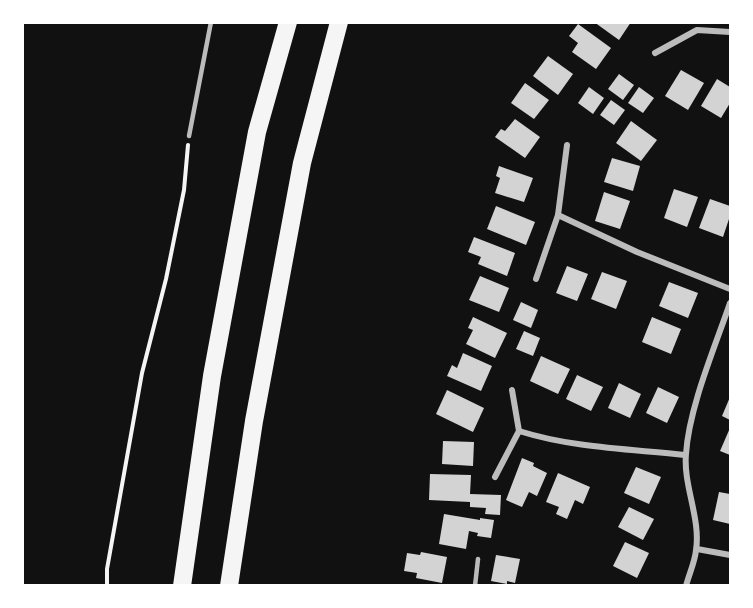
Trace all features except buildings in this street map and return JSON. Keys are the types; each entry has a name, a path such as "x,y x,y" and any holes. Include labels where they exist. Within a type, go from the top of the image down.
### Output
{"highway":[{"path":"182,585 212,376 257,132 288,22"},
{"path":"229,585 254,421 302,163 339,22"}],"street":[{"path":"656,53 697,30 730,32"},
{"path":"536,279 558,215 567,145"},
{"path":"558,215 637,252 730,289"},
{"path":"686,585 697,549 685,455 690,426 707,368 730,303"},
{"path":"495,477 519,431 512,390"},
{"path":"519,431 547,440 576,445 685,455"},
{"path":"697,549 730,555"}],"lane":[{"path":"189,136 211,22"},
{"path":"475,585 477,559"}],"path":[{"path":"107,585 107,569 142,373 166,279 184,190 189,136"}]}
